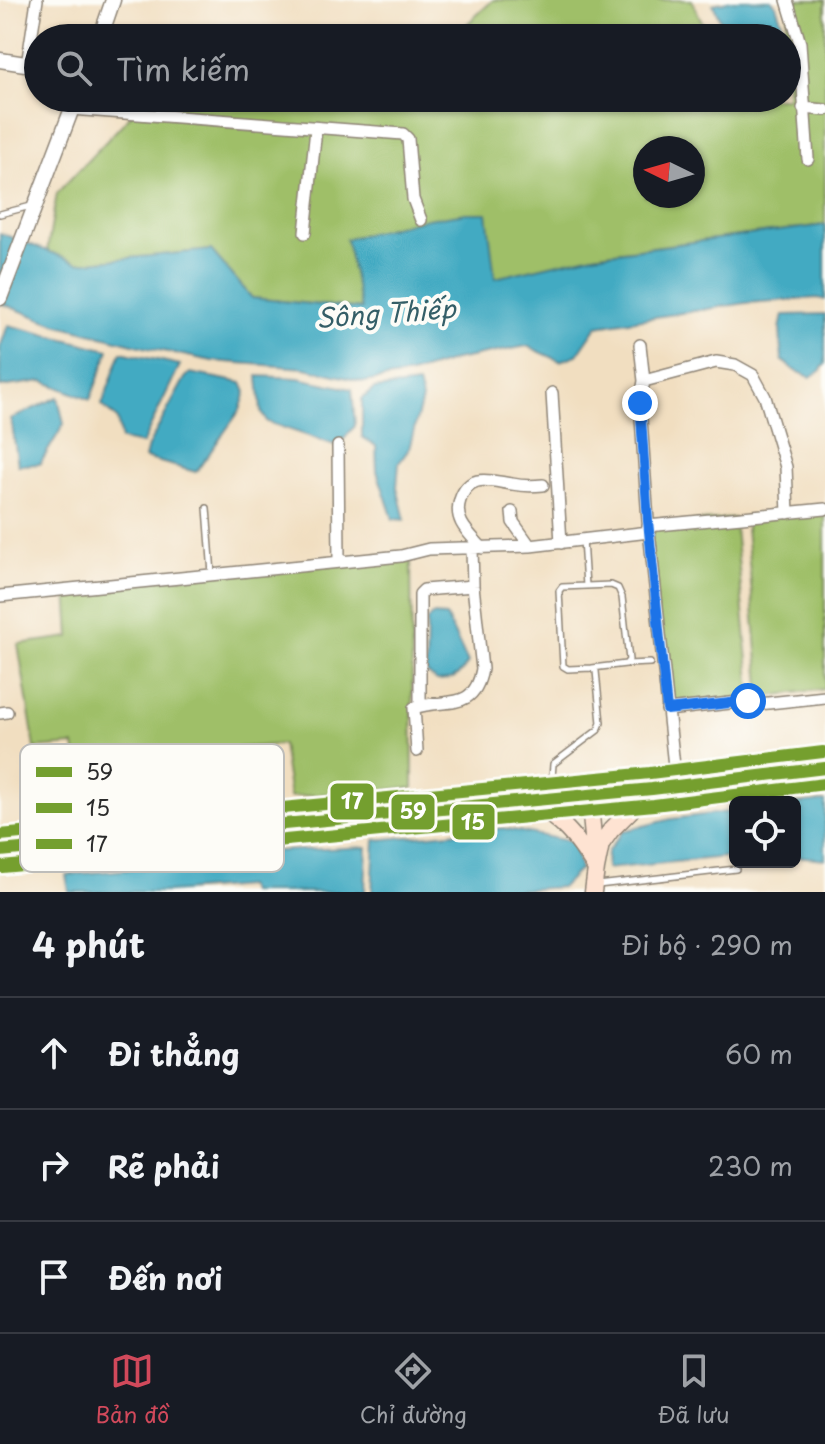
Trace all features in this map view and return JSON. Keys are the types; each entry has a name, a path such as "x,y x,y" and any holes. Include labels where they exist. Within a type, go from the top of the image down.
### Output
{"highway":[{"path":"284,824 652,789 825,768"},
{"path":"0,851 20,849"}],"main road":[{"path":"594,882 601,844 652,789"},
{"path":"589,794 594,882"},
{"path":"528,800 561,821 578,840 594,882"}],"street":[{"path":"36,24 37,0"},
{"path":"105,24 113,0"},
{"path":"787,0 794,24"},
{"path":"0,60 24,64"},
{"path":"801,65 808,159"},
{"path":"803,108 825,110"},
{"path":"0,298 70,112"},
{"path":"157,112 316,129 403,134 408,139 413,199 421,220"},
{"path":"305,233 316,129"},
{"path":"640,345 644,381 640,403 649,529 676,785"},
{"path":"644,381 716,362 735,365 753,375 765,397 786,467 788,513"},
{"path":"552,393 561,543"},
{"path":"338,446 339,561"},
{"path":"417,751 414,708 457,703 466,698 480,678 482,669 473,586 477,548 461,525 458,513 460,500 468,485 482,479 518,485 543,485"},
{"path":"0,596 401,556 429,549 561,543 649,529 825,509"},
{"path":"512,512 513,522 530,546"},
{"path":"420,706 420,594 424,590 473,586"},
{"path":"667,710 825,697"}],"lane":[{"path":"0,214 36,205"},
{"path":"207,508 213,575"},
{"path":"583,540 586,586"},
{"path":"626,664 629,660 622,597 618,588 611,585 562,587 559,591 563,666 568,669 650,663"},
{"path":"551,798 553,764 598,730 601,723 596,671 592,668"},
{"path":"594,882 736,869"}],"green space":[{"path":"493,0 692,0 703,24 467,24"},
{"path":"787,0 825,0 825,225 599,254 362,309 252,298 211,250 79,263 47,251 57,193 134,112 801,112 801,24 786,24"},
{"path":"825,509 825,689 761,697 745,517"},
{"path":"734,518 752,702 667,710 648,526"},
{"path":"411,553 413,788 290,797 284,744 34,744 18,644 70,637 67,589"}],"water":[{"path":"733,0 771,0 782,24 722,24 713,4"},
{"name":"Sông Thiếp","path":"487,213 495,278 593,255 825,225 825,300 746,303 597,326 577,355 560,361 527,346 364,382 305,368 212,361 148,348 55,324 0,303 0,233 79,263 211,250 252,298 361,309 346,239 421,220"},
{"path":"825,314 825,364 810,377 782,360 780,329 783,315"},
{"path":"8,325 109,350 90,400 43,381 0,387 0,348"},
{"path":"121,352 180,365 142,444 121,440 117,419 102,405"},
{"path":"190,373 242,383 246,392 240,410 196,472 145,458 148,446"},
{"path":"258,376 298,378 352,389 355,426 338,446 267,422 261,411"},
{"path":"418,384 422,399 409,449 399,463 397,487 405,520 393,519 377,471 376,446 362,437 362,399 374,389"},
{"path":"58,397 64,424 40,464 18,465 11,419"},
{"path":"433,615 446,616 468,663 459,674 447,680 436,681 426,672 427,620"},
{"path":"825,801 825,859 801,857 801,803"},
{"path":"729,812 729,857 606,869 607,852 623,831 671,819"},
{"path":"503,828 574,842 580,869 562,887 487,892 372,892 375,840"},
{"path":"367,847 365,892 250,892 246,886 168,892 69,892 66,875 101,872 284,872 284,851"}],"transit line":[{"name":"17","path":"284,808 650,773 823,752"},
{"name":"59","path":"284,824 652,789 825,768"},
{"name":"15","path":"284,840 654,805 825,784"},
{"name":"17","path":"0,835 20,833"},
{"name":"59","path":"0,851 20,849"},
{"name":"15","path":"2,867 20,865"}],"route":[{"path":"640,403 667,710 748,701"}]}
